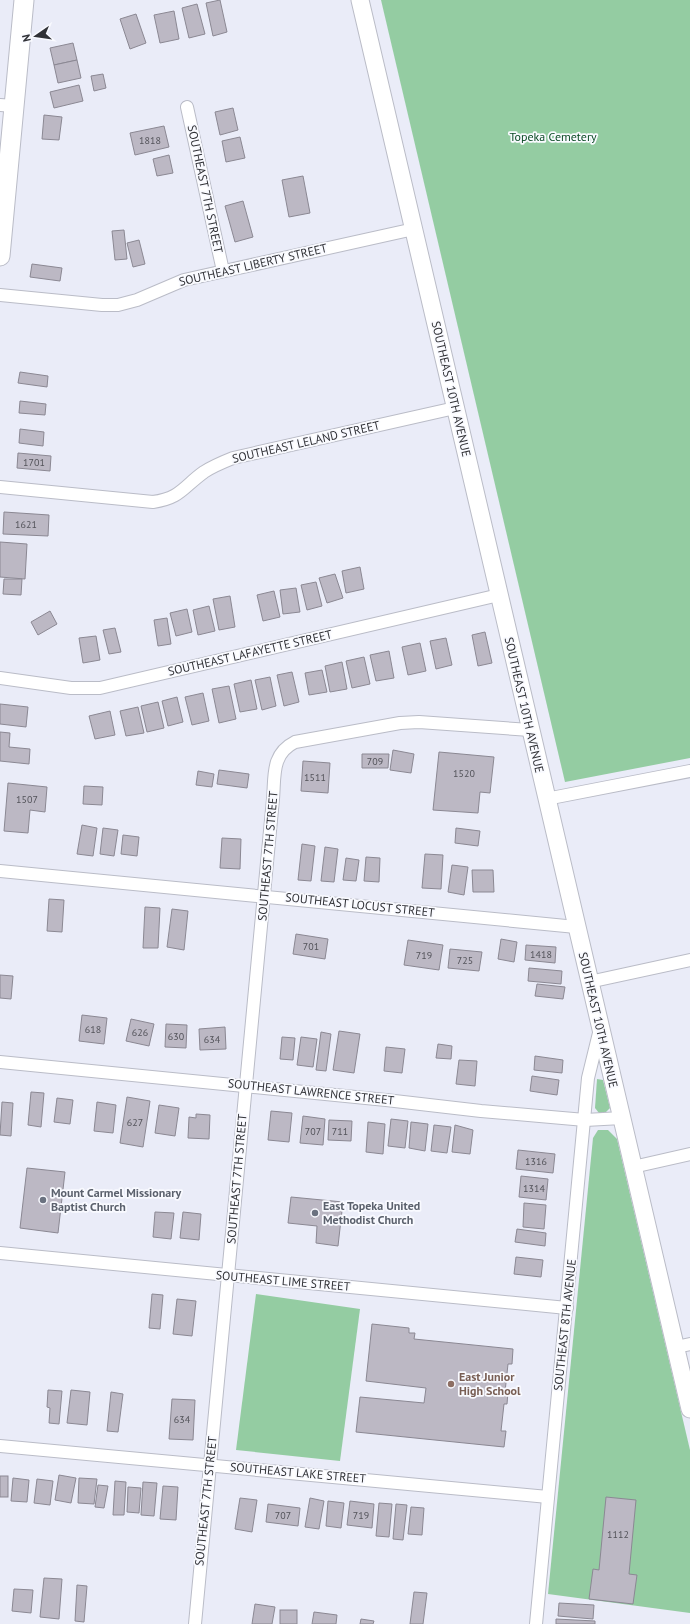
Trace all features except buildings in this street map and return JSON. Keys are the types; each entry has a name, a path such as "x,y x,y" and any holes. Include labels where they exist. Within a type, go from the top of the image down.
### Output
{"main road":[{"path":"0,256 7,105 24,0 36,0"},
{"name":"SOUTHEAST 10TH AVENUE","path":"360,0 633,1167 683,1346 690,1409"}],"street":[{"name":"SOUTHEAST 7TH STREET","path":"187,107 223,271"},
{"name":"SOUTHEAST LIBERTY STREET","path":"0,295 102,305 118,305 138,300 184,280 414,229"},
{"name":"SOUTHEAST LELAND STREET","path":"0,487 153,502 164,500 182,492 205,471 233,458 456,408"},
{"name":"SOUTHEAST LAFAYETTE STREET","path":"0,678 72,688 100,688 499,595"},
{"name":"SOUTHEAST 7TH STREET","path":"195,1624 276,761 285,747 295,742 400,723 413,722 530,730"},
{"path":"546,798 690,771"},
{"name":"SOUTHEAST LOCUST STREET","path":"0,871 264,895 576,927"},
{"path":"589,982 690,960"},
{"name":"SOUTHEAST 8TH AVENUE","path":"536,1624 588,1078 600,1027"},
{"name":"SOUTHEAST LAWRENCE STREET","path":"0,1062 246,1085 585,1120 622,1118"},
{"path":"633,1167 690,1154"},
{"name":"SOUTHEAST LIME STREET","path":"0,1253 567,1308"},
{"name":"SOUTHEAST LAKE STREET","path":"0,1446 548,1497"}],"green space":[{"name":"Topeka Cemetery","path":"381,0 690,0 690,758 565,782"},
{"path":"597,1079 603,1080 610,1108 605,1113 599,1113 595,1108"},
{"path":"598,1130 608,1130 617,1139 690,1450 690,1613 548,1594 593,1138"},
{"path":"256,1294 360,1309 340,1461 236,1450"}],"place":[{"name":"Mount Carmel Missionary Baptist Church","path":"43,1200"},
{"name":"East Topeka United Methodist Church","path":"315,1213"},
{"name":"East Junior High School","path":"451,1384"}]}
